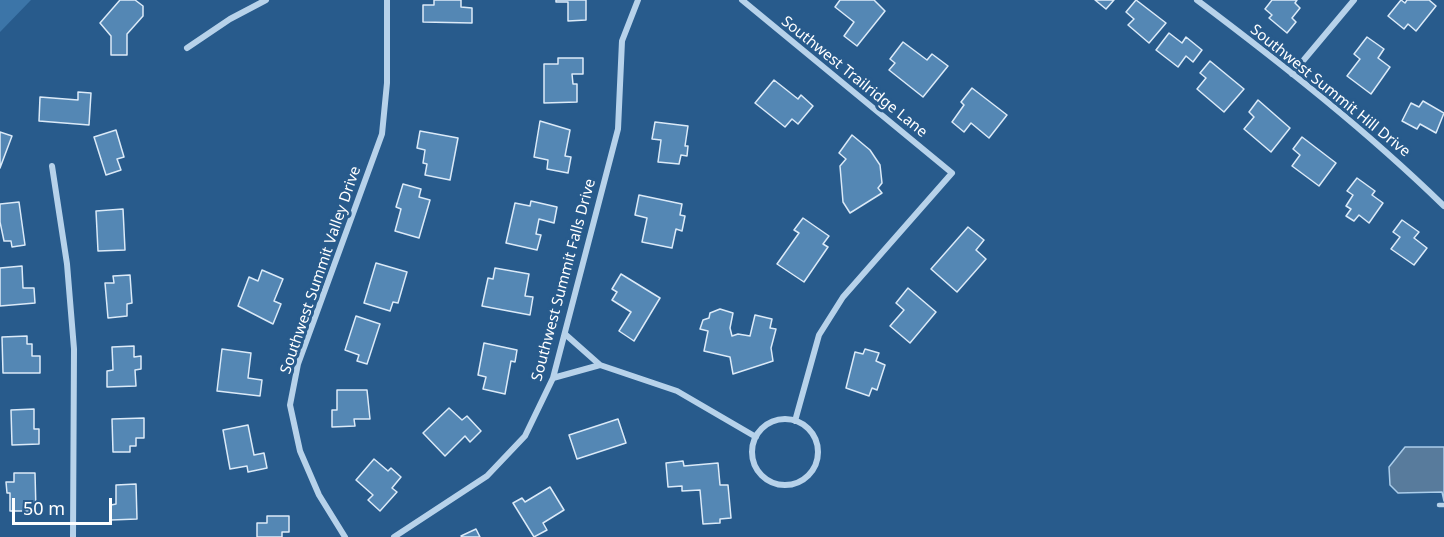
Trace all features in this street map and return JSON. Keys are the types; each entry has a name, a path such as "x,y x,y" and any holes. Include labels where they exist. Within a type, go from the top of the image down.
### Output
{"street":[{"path":"187,48 230,19 266,0"},
{"name":"Southwest Summit Valley Drive","path":"345,537 319,495 300,451 290,405 298,364 382,134 387,83 387,0"},
{"name":"Southwest Summit Falls Drive","path":"394,537 487,476 525,436 553,378 618,129 622,41 638,0"},
{"name":"Southwest Trailridge Lane","path":"742,0 952,173 843,297 819,335 795,421"},
{"name":"Southwest Summit Hill Drive","path":"1197,0 1292,74 1406,169 1444,206"},
{"path":"1292,74 1354,0"},
{"path":"52,166 67,264 74,349 73,537"},
{"path":"565,334 600,365 677,391 756,437"},
{"path":"553,378 600,365"},
{"path":"795,421 813,433 819,454 811,474 793,485 771,483 762,477 752,458 756,437 773,422 795,421"}],"shaded area":[{"path":"0,0 31,0 0,32"},
{"path":"1405,447 1444,447 1444,501 1442,492 1398,493 1390,485 1389,467"}],"building":[{"path":"120,0 135,0 143,6 143,16 127,34 127,55 111,55 111,36 100,23"},
{"path":"434,0 461,0 461,7 472,8 472,23 423,22 423,5 434,5"},
{"path":"556,0 586,0 586,20 568,21 568,2 556,2"},
{"path":"840,0 874,0 885,11 857,46 844,36 854,22 835,7"},
{"path":"1095,0 1114,0 1106,9"},
{"path":"1136,0 1166,23 1149,43 1128,25 1134,19 1126,12"},
{"path":"1272,0 1297,0 1295,3 1300,8 1292,18 1296,22 1287,33 1269,18 1272,15 1265,9"},
{"path":"1401,0 1405,3 1407,0 1429,0 1436,6 1416,31 1408,24 1404,29 1388,16"},
{"path":"1169,33 1182,43 1186,37 1202,50 1193,62 1186,56 1178,67 1156,50"},
{"path":"1367,37 1384,49 1378,58 1390,67 1371,94 1347,76 1360,59 1354,54"},
{"path":"903,42 927,60 932,54 948,66 923,97 889,70 895,63 890,59"},
{"path":"558,58 583,58 583,74 572,74 573,84 577,84 577,102 544,103 544,64 558,64"},
{"path":"1210,61 1244,89 1224,112 1197,89 1206,78 1200,73"},
{"path":"774,80 798,99 801,95 813,106 798,124 792,119 785,127 755,103"},
{"path":"972,88 1007,115 989,138 971,123 964,132 952,122 964,105 961,102"},
{"path":"78,92 91,93 89,125 39,121 40,97 78,100"},
{"path":"1258,100 1290,128 1271,152 1244,129 1254,117 1249,112"},
{"path":"1423,101 1444,113 1436,133 1420,124 1417,129 1402,121 1411,103 1419,107"},
{"path":"540,121 570,130 565,156 571,157 568,173 547,169 548,160 534,157"},
{"path":"655,122 688,126 685,146 688,146 687,156 681,155 679,164 658,162 661,140 652,139"},
{"path":"116,130 124,157 117,159 121,170 106,175 94,137"},
{"path":"420,131 458,138 450,180 425,175 427,164 423,163 425,150 417,148"},
{"path":"0,132 12,136 0,168"},
{"path":"852,135 870,150 880,165 882,183 878,188 882,193 850,213 843,202 840,166 846,159 839,153"},
{"path":"1302,137 1336,163 1319,186 1292,166 1300,155 1293,149"},
{"path":"1357,178 1375,191 1372,195 1383,203 1369,223 1359,215 1354,221 1346,216 1351,209 1346,206 1353,195 1347,191"},
{"path":"403,184 421,189 419,197 430,200 419,238 395,231 401,209 396,207"},
{"path":"639,195 682,204 680,215 685,216 682,231 676,229 672,248 642,242 647,218 635,215"},
{"path":"531,201 557,207 554,223 539,219 536,234 541,235 537,250 506,243 515,203 530,206"},
{"path":"19,202 25,245 12,247 11,241 4,241 0,222 0,204"},
{"path":"123,209 125,250 98,251 96,211"},
{"path":"803,218 829,236 823,244 828,247 804,282 777,264 799,233 794,230"},
{"path":"1402,220 1419,232 1414,238 1427,248 1414,265 1391,249 1400,237 1393,232"},
{"path":"968,227 984,240 976,250 986,259 957,292 931,269"},
{"path":"376,263 407,272 398,303 393,302 390,311 364,303"},
{"path":"22,266 23,288 34,288 35,303 0,306 0,268"},
{"path":"495,268 529,274 525,296 533,297 530,315 482,306 488,278 493,279"},
{"path":"262,270 283,279 274,301 281,304 273,324 238,306 249,277 258,281"},
{"path":"621,274 660,298 634,341 619,331 631,312 612,300 617,292 612,289"},
{"path":"130,275 132,303 127,304 127,316 108,318 105,283 114,283 113,276"},
{"path":"908,288 936,312 910,343 890,326 904,310 896,303"},
{"path":"720,309 733,313 730,328 732,336 738,334 750,336 755,315 772,319 770,328 776,329 771,348 773,361 733,374 730,357 704,351 708,331 700,329 703,320 709,318 710,313"},
{"path":"356,316 380,324 367,364 357,361 359,355 345,350"},
{"path":"27,336 27,344 32,344 32,356 40,356 40,373 3,373 2,337"},
{"path":"484,343 517,350 515,362 511,361 505,394 483,389 486,377 478,375"},
{"path":"134,346 134,357 141,356 141,369 135,370 136,386 107,387 107,371 113,370 112,347"},
{"path":"222,349 251,353 248,378 262,380 260,396 217,391"},
{"path":"865,349 879,353 876,361 885,365 877,390 872,388 869,396 846,388 855,352 863,354"},
{"path":"337,390 367,390 370,419 354,419 355,426 332,427 332,410 337,410"},
{"path":"449,408 462,420 467,416 481,431 470,442 465,436 445,456 423,433"},
{"path":"34,409 34,429 39,429 39,444 12,445 11,410"},
{"path":"144,418 144,438 136,438 136,446 130,446 130,452 113,452 112,419"},
{"path":"618,419 626,443 577,459 569,435"},
{"path":"248,425 254,455 264,453 267,468 248,472 247,466 230,469 223,430"},
{"path":"374,459 388,471 391,468 401,477 392,488 397,492 380,511 368,500 373,495 356,480"},
{"path":"683,461 684,466 718,463 720,485 728,485 731,518 720,519 720,523 703,524 700,490 682,491 682,486 668,487 666,463"},
{"path":"14,473 35,473 36,511 10,511 10,493 7,493 6,482 14,482"},
{"path":"136,484 137,519 111,520 111,505 116,504 116,485"},
{"path":"550,487 564,510 543,523 547,530 534,537 513,503 522,498 525,502"},
{"path":"267,516 289,516 289,532 282,532 282,537 257,537 257,523 267,523"},
{"path":"476,529 480,537 461,536"}]}
